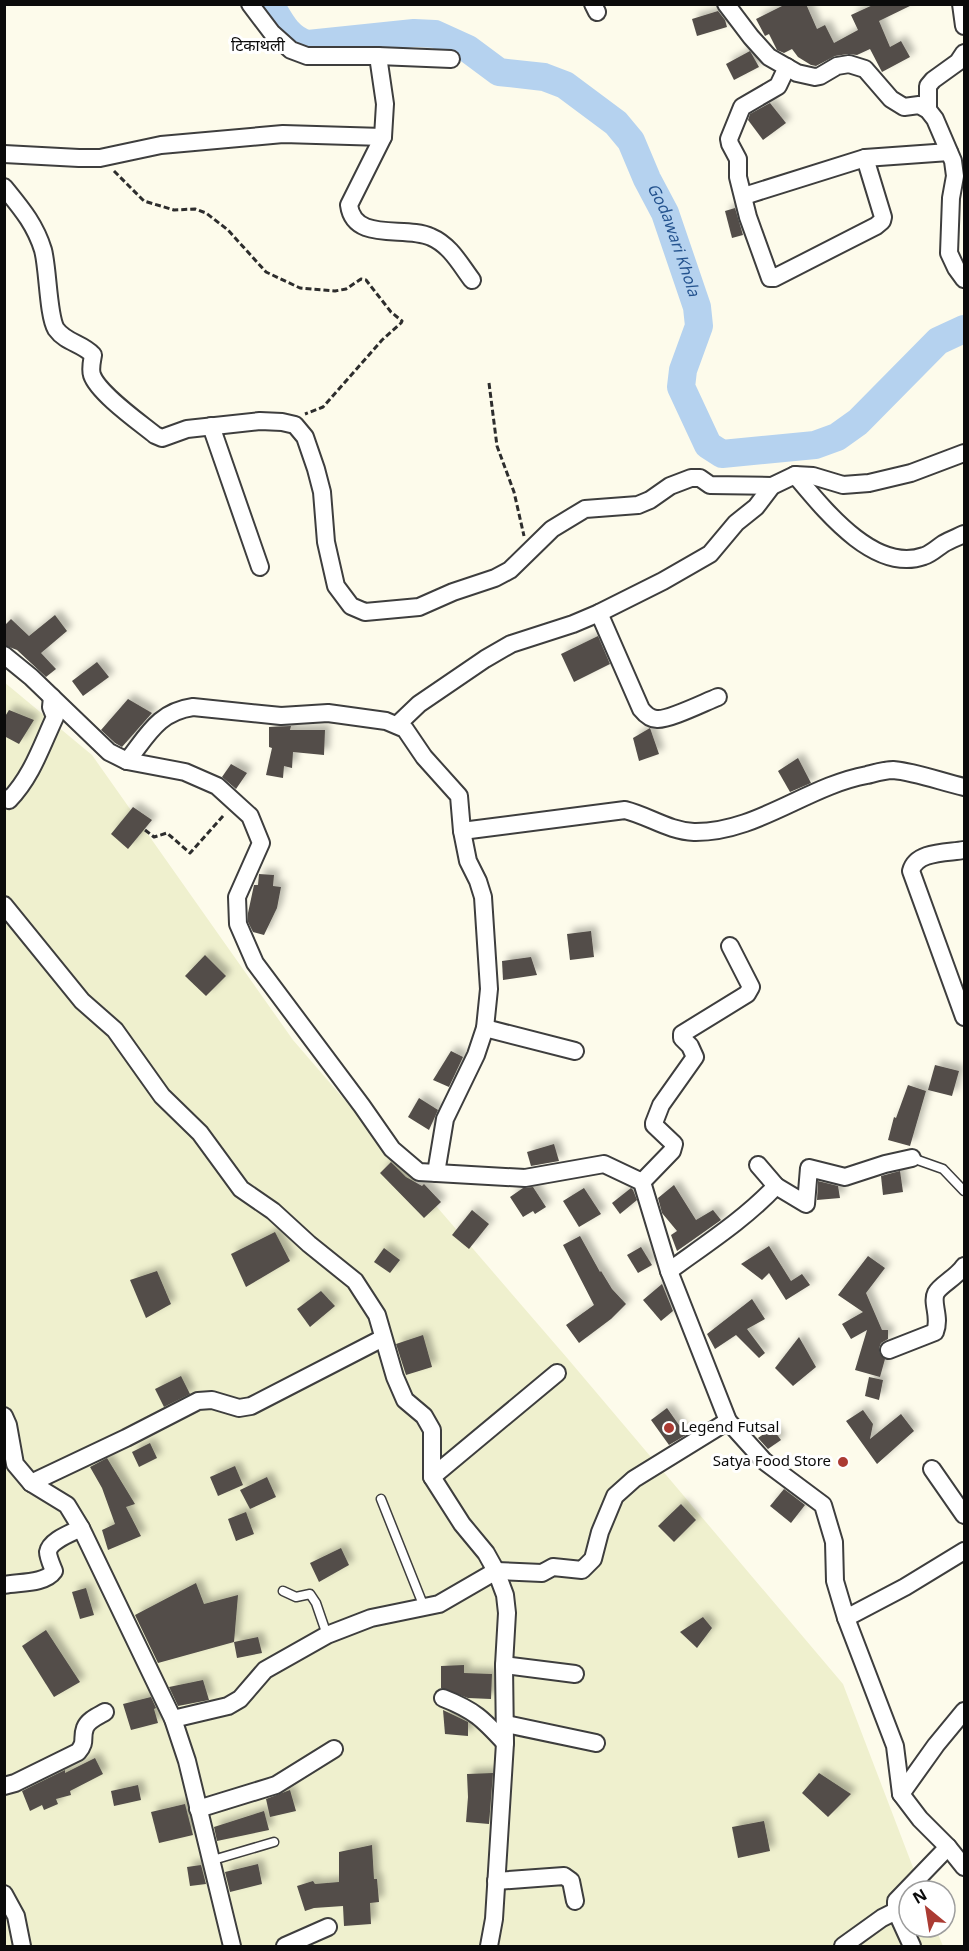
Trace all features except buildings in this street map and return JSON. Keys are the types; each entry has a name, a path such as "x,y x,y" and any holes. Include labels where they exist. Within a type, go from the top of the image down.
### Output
{"street":[{"path":"250,4 272,33 291,50 307,56 451,59"},
{"path":"726,4 751,37 770,57 787,67 815,77 841,65 849,64 865,69 891,99 904,107 919,105 928,110 935,119 960,174 951,198 949,253 964,279"},
{"path":"961,4 964,26"},
{"path":"928,110 928,86 958,62 964,53"},
{"path":"378,56 385,104 383,137 349,205 350,214 358,224 372,230 415,232 432,237 448,247 472,280"},
{"path":"787,67 778,86 742,107 729,139 738,159 738,177 748,217 770,278 774,278 882,221 883,217 866,158"},
{"path":"4,154 79,159 100,158 160,145 283,134 383,137"},
{"path":"744,196 866,158 949,152"},
{"path":"4,187 36,228 43,253 54,327 67,341 88,350 93,355 92,373 97,383 117,405 162,438 187,429 260,420 295,425 305,437 322,492 326,542 336,586 351,606 365,612 419,607 495,578 510,570 552,529 585,509 638,505 650,500 670,486 691,478 700,478 710,485 772,486 795,475 813,476 843,485 869,483 912,473 964,453"},
{"path":"211,426 260,567"},
{"path":"795,475 823,508 860,544 901,560 924,556 964,534"},
{"path":"397,725 418,704 493,654 511,645 599,613 710,554 736,523 756,507 772,486"},
{"path":"599,613 641,709 647,716 657,719 667,717 718,697"},
{"path":"4,655 109,752 127,761 185,772 216,786 250,816 261,843 237,897 238,924 255,963 392,1149 419,1172 525,1178 604,1164 642,1182 669,1271 728,1420 764,1461 823,1505 834,1542 836,1581 846,1618 895,1746 901,1794 920,1819 964,1867"},
{"path":"4,798 9,800 20,789 38,757 55,717 51,707 52,697"},
{"path":"127,761 167,714 192,707 281,716 328,713 386,721 405,729 424,758 459,796 462,831 468,861 478,880 483,897 489,988 485,1028 476,1055 445,1119 436,1173"},
{"path":"462,831 625,810 639,813 658,824 693,832 723,829 744,824 845,779 892,770 964,788"},
{"path":"964,850 920,858 913,864 911,871 964,1017"},
{"path":"4,905 82,1001 115,1030 162,1096 200,1133 241,1189 273,1211 309,1245 356,1281 377,1314 395,1377 405,1400 424,1416 432,1430 432,1477 462,1524 486,1553 496,1571 505,1595 507,1613 504,1665 505,1743 494,1919 489,1947"},
{"path":"642,1182 672,1151 674,1144 654,1123 661,1105 695,1057 690,1046 682,1038 682,1034 747,994 752,987 730,946"},
{"path":"485,1028 575,1051"},
{"path":"758,1165 776,1186 806,1204 809,1168 845,1177 912,1158"},
{"path":"669,1271 725,1232 746,1212 758,1206 776,1186"},
{"path":"889,1350 935,1332 938,1323 935,1297 937,1291 959,1275 964,1266"},
{"path":"31,1483 198,1401 212,1400 239,1408 251,1406 383,1338"},
{"path":"432,1477 557,1373"},
{"path":"4,1416 8,1425 15,1464 31,1483 67,1505 81,1528 173,1719 187,1761 213,1860 232,1947"},
{"path":"173,1719 228,1706 240,1699 266,1670 327,1635 371,1618 439,1604 496,1571 542,1573 553,1567 582,1570 593,1559 600,1532 615,1496 634,1479 728,1420"},
{"path":"932,1469 964,1515"},
{"path":"4,1585 51,1576 54,1572 48,1554 49,1548 81,1528"},
{"path":"846,1618 905,1587 964,1551"},
{"path":"504,1665 575,1674"},
{"path":"443,1698 467,1707 485,1721 505,1743"},
{"path":"901,1794 964,1711"},
{"path":"4,1786 15,1783 78,1752 84,1744 85,1728 105,1712"},
{"path":"506,1724 596,1743"},
{"path":"198,1809 276,1785 334,1749"},
{"path":"912,1947 896,1911 896,1901 948,1847"},
{"path":"496,1881 564,1876 571,1881 575,1901"},
{"path":"4,1894 16,1916 22,1947"},
{"path":"843,1947 882,1918 896,1911"},
{"path":"285,1947 328,1927"}],"lane":[{"path":"912,1158 943,1169 964,1191"},
{"path":"381,1499 424,1608"},
{"path":"283,1592 296,1597 310,1594 327,1635"},
{"path":"213,1860 274,1842"}],"path":[{"path":"100,158 144,201 174,210 195,209 206,213 228,230 266,272 300,288 335,291 346,289 361,279 366,280 391,312 402,321 382,340 323,407 306,413 295,425"},
{"path":"489,382 496,446 514,492 528,552"},
{"path":"145,830 154,837 167,833 190,853 234,801"}],"green space":[{"path":"4,682 92,755 293,1040 568,1359 843,1684 917,1879 897,1879 897,1939 940,1939 943,1946 5,1946"}],"waterway":[{"name":"Godawari Khola","path":"270,4 281,23 301,42 308,44 414,33 435,34 468,49 499,72 544,77 565,85 616,123 631,141 665,213 697,307 699,326 683,370 681,387 708,445 722,454 815,445 837,437 858,422 938,341 964,329"}],"place":[{"name":"Legend Futsal","path":"669,1428"},
{"name":"Satya Food Store","path":"843,1462"}],"district":[{"name":"टिकाथली","path":"258,47"}]}
